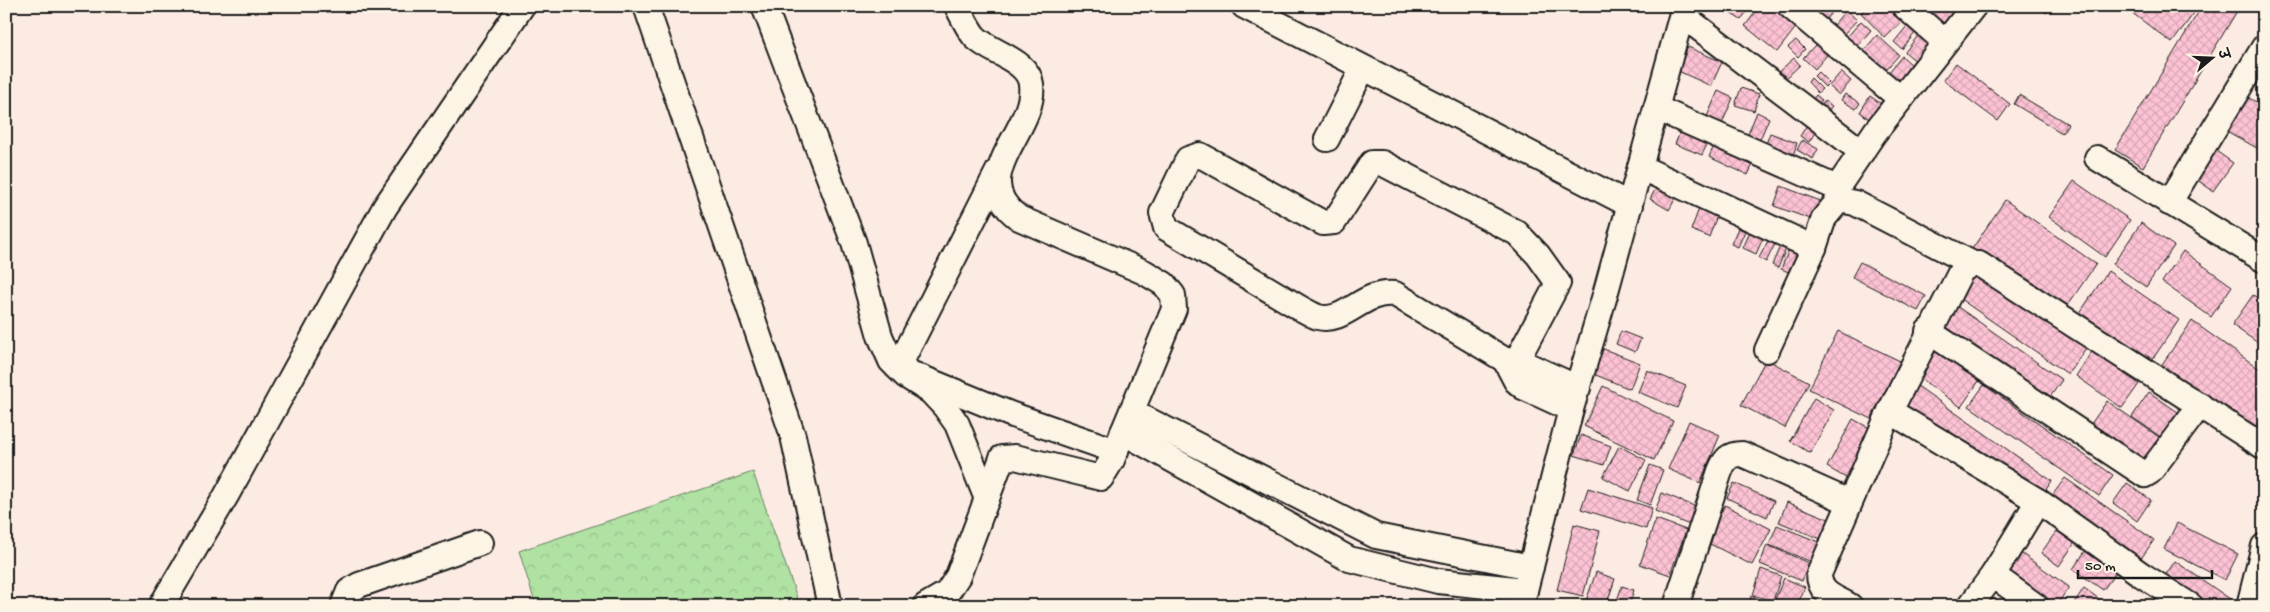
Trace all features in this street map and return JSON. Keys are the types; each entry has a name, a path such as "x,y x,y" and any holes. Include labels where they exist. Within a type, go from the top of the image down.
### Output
{"street":[{"path":"161,606 226,496 385,207 522,6"},
{"path":"646,6 793,436 830,606"},
{"path":"764,6 854,243 880,336 892,361 898,368 931,392 957,424 987,499"},
{"path":"898,368 998,171 1030,103 1031,83 1023,68 975,37 957,6"},
{"path":"1244,6 1630,205"},
{"path":"1790,6 1901,100"},
{"path":"1904,6 1946,42"},
{"path":"1656,108 1837,188 1901,100 1974,6"},
{"path":"1124,432 1349,559 1438,581 1467,584 1523,598 1574,399 1630,205 1683,10 1862,152"},
{"path":"2168,203 2260,62"},
{"path":"1327,139 1363,68"},
{"path":"1510,361 1558,283 1538,255 1518,233 1382,163 1372,163 1334,222 1323,223 1200,154 1188,159 1162,213 1166,228 1318,317 1338,316 1381,292 1395,294 1510,361 1516,381 1523,387 1574,399"},
{"path":"2097,158 2264,260"},
{"path":"1640,167 1814,248"},
{"path":"925,606 947,593 958,576 1002,458 1015,457 1101,478 1124,432 1174,309 1173,294 1164,284 1144,272 1019,218 1005,208 999,191 998,171"},
{"path":"1766,350 1814,248 1824,218 1839,200 1855,203 1973,264 1979,264 2264,448"},
{"path":"1850,606 1823,591 1819,582 1821,565 1890,411 1928,332 1961,271 1973,264"},
{"path":"1928,332 2145,475 2150,472 2200,405"},
{"path":"898,368 1010,414 1124,432 1249,472 1376,536 1531,567"},
{"path":"1890,411 2038,501 2142,575 2191,606"},
{"path":"1676,606 1720,470 1724,461 1732,454 1742,454 1849,502"},
{"path":"1236,496 1249,472"},
{"path":"1970,606 1993,575 2038,501"},
{"path":"1364,563 1376,536"},
{"path":"343,606 349,592 359,585 480,543"},
{"path":"2249,606 2264,546"},
{"path":"1467,584 1470,555"},
{"path":"1993,575 2036,606"}],"green space":[{"path":"753,472 800,606 536,606 519,551"}],"building":[{"path":"1719,6 1750,6 1741,20"},
{"path":"1760,6 1788,6 1803,18 1777,52 1745,26"},
{"path":"1799,6 1837,6 1820,26"},
{"path":"1868,6 1899,6 1908,16 1885,38 1861,13"},
{"path":"1936,6 1960,8 1942,30 1927,17"},
{"path":"2039,6 2054,6 2046,13"},
{"path":"2123,6 2186,6 2194,13 2172,43"},
{"path":"2202,6 2240,6 2143,167 2115,150"},
{"path":"1846,10 1857,20 1839,39 1829,30"},
{"path":"1912,20 1920,27 1902,49 1894,42"},
{"path":"1861,21 1871,30 1853,52 1842,43"},
{"path":"1921,32 1934,43 1918,63 1905,52"},
{"path":"1877,35 1899,55 1880,76 1859,56"},
{"path":"1796,40 1805,49 1798,57 1788,47"},
{"path":"1816,44 1827,55 1815,69 1803,58"},
{"path":"1688,47 1722,62 1711,86 1678,71"},
{"path":"1902,56 1913,66 1896,86 1885,77"},
{"path":"1794,58 1800,65 1783,81 1776,74"},
{"path":"1956,63 2010,104 1998,121 1943,80"},
{"path":"1818,72 1829,83 1825,87 1814,76"},
{"path":"1841,72 1851,81 1839,95 1829,86"},
{"path":"1811,78 1822,89 1818,93 1808,82"},
{"path":"1741,88 1759,94 1754,111 1735,105"},
{"path":"1718,91 1733,98 1721,126 1706,119"},
{"path":"1845,94 1860,103 1856,109 1841,100"},
{"path":"2241,94 2264,106 2264,152 2223,129"},
{"path":"1816,95 1822,100 1815,109 1809,104"},
{"path":"2019,95 2068,124 2062,133 2014,104"},
{"path":"1870,96 1884,106 1873,122 1860,112"},
{"path":"1825,101 1832,106 1824,116 1817,111"},
{"path":"1757,112 1769,118 1756,149 1744,144"},
{"path":"1809,122 1818,128 1809,142 1800,136"},
{"path":"1684,123 1711,135 1702,155 1675,144"},
{"path":"1770,133 1797,143 1791,162 1763,152"},
{"path":"1718,137 1757,155 1748,175 1709,157"},
{"path":"1802,140 1818,149 1813,159 1797,150"},
{"path":"2209,146 2233,163 2213,191 2190,175"},
{"path":"1660,181 1679,192 1669,210 1650,199"},
{"path":"2074,181 2130,220 2105,257 2049,217"},
{"path":"1781,186 1823,202 1816,221 1774,206"},
{"path":"2005,200 2096,264 2063,312 1972,249"},
{"path":"1700,206 1718,213 1709,237 1691,230"},
{"path":"2141,223 2174,246 2146,287 2113,264"},
{"path":"1753,225 1766,231 1756,254 1743,248"},
{"path":"1738,228 1745,231 1738,247 1731,244"},
{"path":"1769,239 1776,242 1766,262 1759,258"},
{"path":"1783,239 1789,241 1778,268 1772,265"},
{"path":"1791,244 1804,250 1794,274 1781,269"},
{"path":"2183,251 2232,286 2211,317 2162,282"},
{"path":"1860,262 1926,296 1918,311 1852,277"},
{"path":"1973,265 2088,345 2068,374 1953,294"},
{"path":"2108,271 2179,320 2148,366 2077,317"},
{"path":"2253,295 2264,302 2264,347 2232,325"},
{"path":"1952,303 2062,380 2045,404 1935,327"},
{"path":"2192,321 2264,372 2264,415 2251,434 2158,370"},
{"path":"1621,331 1641,339 1635,352 1616,344"},
{"path":"1838,331 1900,361 1871,419 1809,389"},
{"path":"1601,348 1640,363 1630,389 1591,373"},
{"path":"1936,351 1979,381 1961,407 1918,377"},
{"path":"2092,351 2139,384 2122,408 2076,376"},
{"path":"1766,359 1809,382 1785,428 1741,405"},
{"path":"1647,370 1686,386 1677,408 1638,392"},
{"path":"1916,385 2052,481 2039,499 1902,406"},
{"path":"1984,385 2113,475 2099,496 1969,406"},
{"path":"1603,386 1673,421 1654,460 1584,426"},
{"path":"2149,392 2185,417 2168,442 2132,417"},
{"path":"1814,398 1834,410 1810,453 1790,441"},
{"path":"2107,401 2162,439 2141,469 2086,431"},
{"path":"1853,419 1873,430 1846,478 1827,467"},
{"path":"1689,421 1720,435 1700,483 1668,469"},
{"path":"1581,435 1611,446 1604,465 1574,455"},
{"path":"1619,446 1646,460 1630,491 1603,477"},
{"path":"1650,465 1663,470 1650,505 1637,500"},
{"path":"2065,478 2154,540 2135,567 2046,504"},
{"path":"1734,483 1774,501 1767,517 1727,498"},
{"path":"2127,483 2151,500 2137,521 2113,503"},
{"path":"1588,488 1652,508 1646,529 1581,509"},
{"path":"1662,493 1699,508 1692,526 1655,511"},
{"path":"1787,502 1829,519 1821,539 1779,522"},
{"path":"1725,505 1771,529 1752,565 1706,542"},
{"path":"1656,519 1686,530 1670,575 1640,564"},
{"path":"2177,523 2238,554 2225,580 2164,549"},
{"path":"1574,524 1600,531 1583,596 1557,590"},
{"path":"1777,525 1819,542 1812,562 1769,545"},
{"path":"2058,529 2076,541 2059,566 2041,553"},
{"path":"1767,545 1809,563 1802,581 1760,564"},
{"path":"2088,547 2119,568 2103,590 2073,569"},
{"path":"2015,549 2069,587 2056,606 2039,606 1996,576"},
{"path":"2175,561 2230,599 2226,606 2197,606 2161,582"},
{"path":"1761,569 1781,576 1773,601 1753,595"},
{"path":"1596,572 1615,579 1606,606 1586,601"},
{"path":"1784,578 1805,587 1797,606 1790,606 1775,599"},
{"path":"1622,586 1634,590 1629,606 1615,606"},
{"path":"2084,588 2109,606 2072,606"},
{"path":"1751,596 1777,606 1748,606"},
{"path":"1993,599 2002,606 1988,606"},
{"path":"1689,600 1714,606 1688,606"}]}
